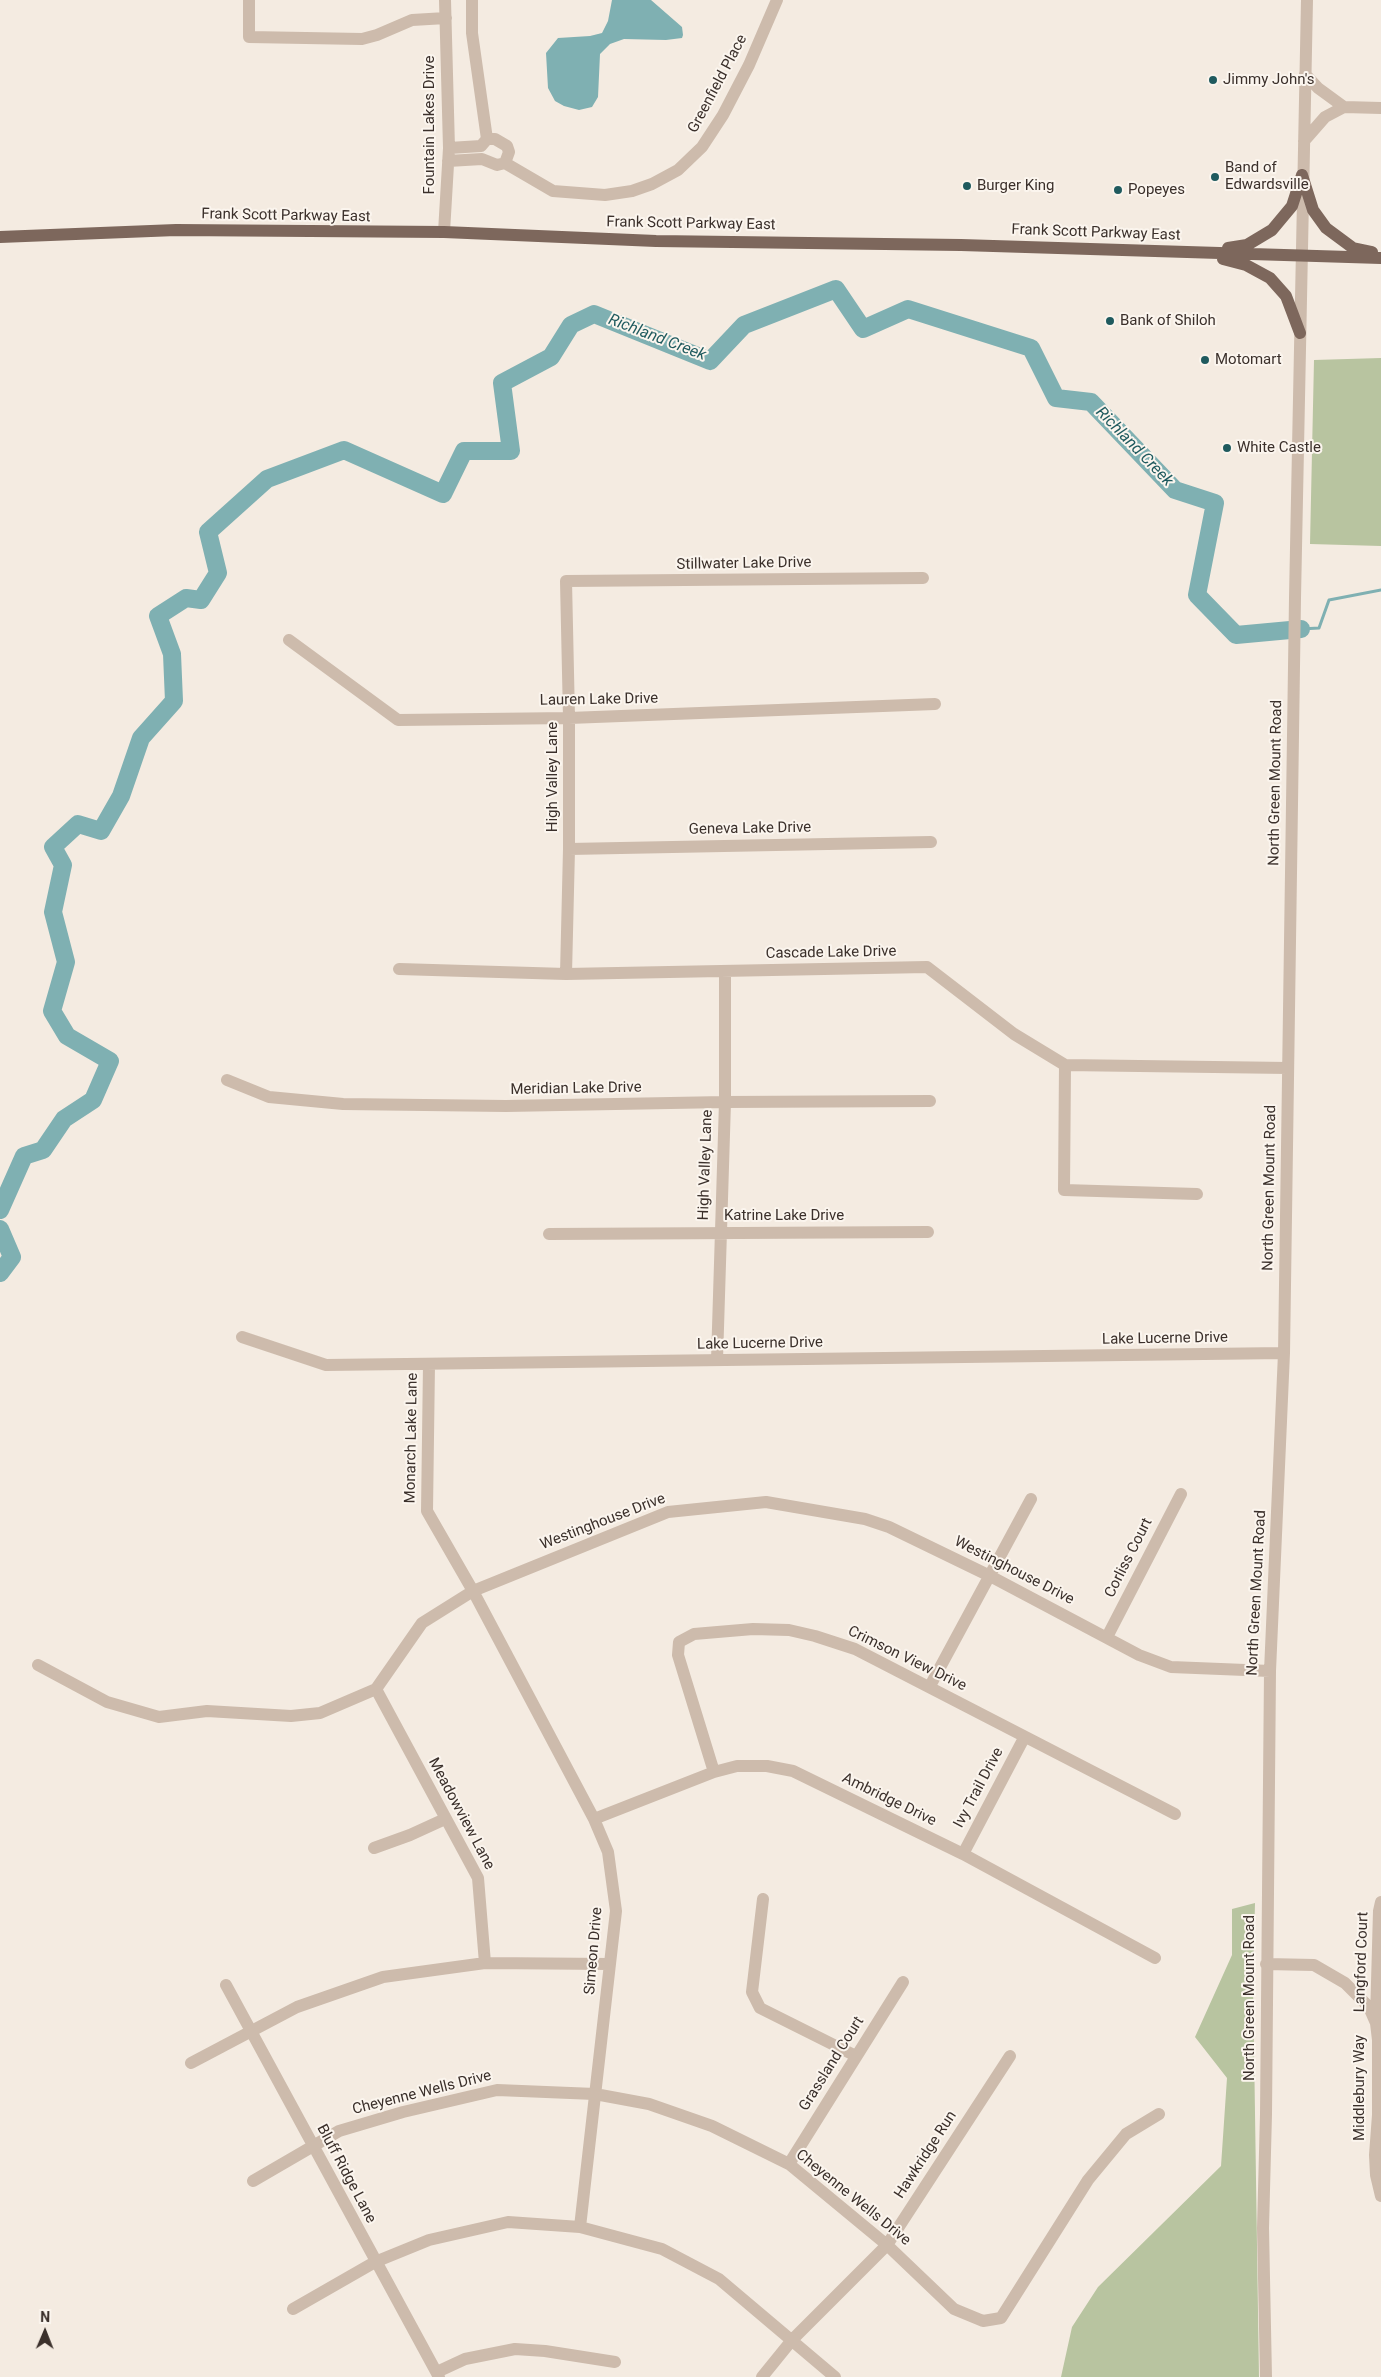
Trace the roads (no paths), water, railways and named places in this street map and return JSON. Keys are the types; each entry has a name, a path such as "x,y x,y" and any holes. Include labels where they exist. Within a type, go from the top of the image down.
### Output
{"main road":[{"path":"1204,253 1247,245 1272,230 1292,206 1302,175"},
{"path":"1302,175 1313,210 1326,228 1353,248 1381,256"},
{"name":"Frank Scott Parkway East","path":"0,237 176,230 444,232 656,241 951,245 1301,256 1381,256"},
{"path":"1204,253 1246,265 1270,278 1286,296 1300,334"}],"street":[{"path":"249,0 249,37 362,39 377,35 418,18 446,18"},
{"name":"Fountain Lakes Drive","path":"444,232 449,148 445,0"},
{"path":"449,148 481,146 487,139 472,33 472,0"},
{"name":"Greenfield Place","path":"448,161 482,160 497,165 505,164 553,191 605,195 632,191 652,184 678,170 702,147 723,115 749,65 777,0"},
{"name":"North Green Mount Road","path":"1266,2377 1263,2228 1266,2114 1270,1671 1284,1353 1302,175 1307,0"},
{"path":"1305,74 1318,88 1344,107"},
{"path":"1304,141 1325,117 1344,107 1381,108"},
{"path":"487,139 495,139 507,146 509,152 505,164"},
{"name":"Stillwater Lake Drive","path":"566,581 923,578"},
{"name":"High Valley Lane","path":"566,581 570,718 570,848 566,974"},
{"name":"Lauren Lake Drive","path":"289,640 398,720 570,718 934,704"},
{"name":"Geneva Lake Drive","path":"570,848 931,842"},
{"name":"Cascade Lake Drive","path":"399,969 566,974 927,967 1014,1034 1065,1064 1288,1068"},
{"name":"High Valley Lane","path":"717,1360 725,1102 725,972"},
{"path":"1065,1064 1064,1190 1197,1194"},
{"name":"Meridian Lake Drive","path":"227,1080 269,1097 343,1104 506,1106 930,1101"},
{"name":"Katrine Lake Drive","path":"549,1234 928,1232"},
{"name":"Lake Lucerne Drive","path":"242,1337 326,1365 1284,1353"},
{"name":"Monarch Lake Lane","path":"429,1364 427,1511 473,1591"},
{"name":"Corliss Court","path":"1107,1637 1181,1494"},
{"path":"930,1686 1031,1499"},
{"name":"Westinghouse Drive","path":"376,1690 422,1623 473,1591 668,1512 766,1502 865,1518 890,1527 990,1576 1139,1655 1171,1667 1270,1671"},
{"name":"Simeon Drive","path":"473,1591 594,1818 608,1852 616,1911 580,2227"},
{"name":"Crimson View Drive","path":"714,1772 678,1655 679,1642 694,1634 753,1629 789,1630 855,1649 930,1686 1024,1738 1175,1814"},
{"path":"38,1665 107,1702 159,1717 208,1711 291,1716 320,1713 376,1690"},
{"name":"Meadowview Lane","path":"376,1690 478,1878 485,1963"},
{"name":"Ivy Trail Drive","path":"963,1854 1024,1738"},
{"name":"Ambridge Drive","path":"594,1818 714,1772 748,1765 767,1766 793,1771 963,1854 1155,1958"},
{"path":"374,1848 410,1835 445,1819"},
{"path":"763,1899 752,1992 760,2008 856,2056"},
{"name":"Langford Court","path":"1376,2023 1379,1969 1378,1911 1381,1902"},
{"path":"191,2063 297,2007 383,1977 485,1963 610,1964"},
{"name":"Middlebury Way","path":"1266,1964 1314,1966 1333,1974 1346,1983 1369,2007 1376,2023 1378,2115 1375,2155 1376,2175 1381,2196"},
{"name":"Grassland Court","path":"789,2164 903,1982"},
{"name":"Bluff Ridge Lane","path":"226,1985 438,2375"},
{"name":"Hawkridge Run","path":"762,2377 792,2340 887,2245 1010,2056"},
{"name":"Cheyenne Wells Drive","path":"253,2181 339,2131 403,2112 497,2090 595,2094 649,2104 712,2126 789,2164 887,2245 954,2309 983,2321 1001,2318 1088,2180 1126,2134 1159,2114"},
{"path":"293,2309 375,2262 429,2240 508,2222 580,2227 662,2249 719,2279 835,2377"},
{"path":"438,2375 466,2359 516,2349 545,2351 615,2362"}],"water":[{"path":"612,0 651,0 682,27 682,38 666,40 624,39 610,44 600,54 598,97 592,107 579,110 564,106 555,101 548,88 546,53 558,38 590,36 602,33 608,21"}],"waterway":[{"name":"Richland Creek","path":"0,1210 24,1156 43,1150 64,1119 93,1100 110,1061 67,1036 52,1011 66,962 53,912 63,865 53,847 78,824 101,831 121,796 141,738 174,701 172,654 158,616 186,598 201,600 218,573 208,532 267,479 344,450 443,494 464,451 511,451 502,383 551,357 571,325 594,314 710,361 744,325 836,289 863,329 908,309 1031,348 1056,398 1091,402 1175,490 1215,503 1197,595 1236,635 1301,629"},
{"name":"Richland Creek","path":"1301,629 1319,628 1329,600 1381,590"},
{"name":"Richland Creek","path":"0,1229 12,1257 0,1273"}],"place":[{"name":"Jimmy John's","path":"1213,80"},
{"name":"Band of Edwardsville","path":"1215,177"},
{"name":"Burger King","path":"967,186"},
{"name":"Popeyes","path":"1118,190"},
{"name":"Bank of Shiloh","path":"1110,321"},
{"name":"Motomart","path":"1205,360"},
{"name":"White Castle","path":"1227,448"}]}
